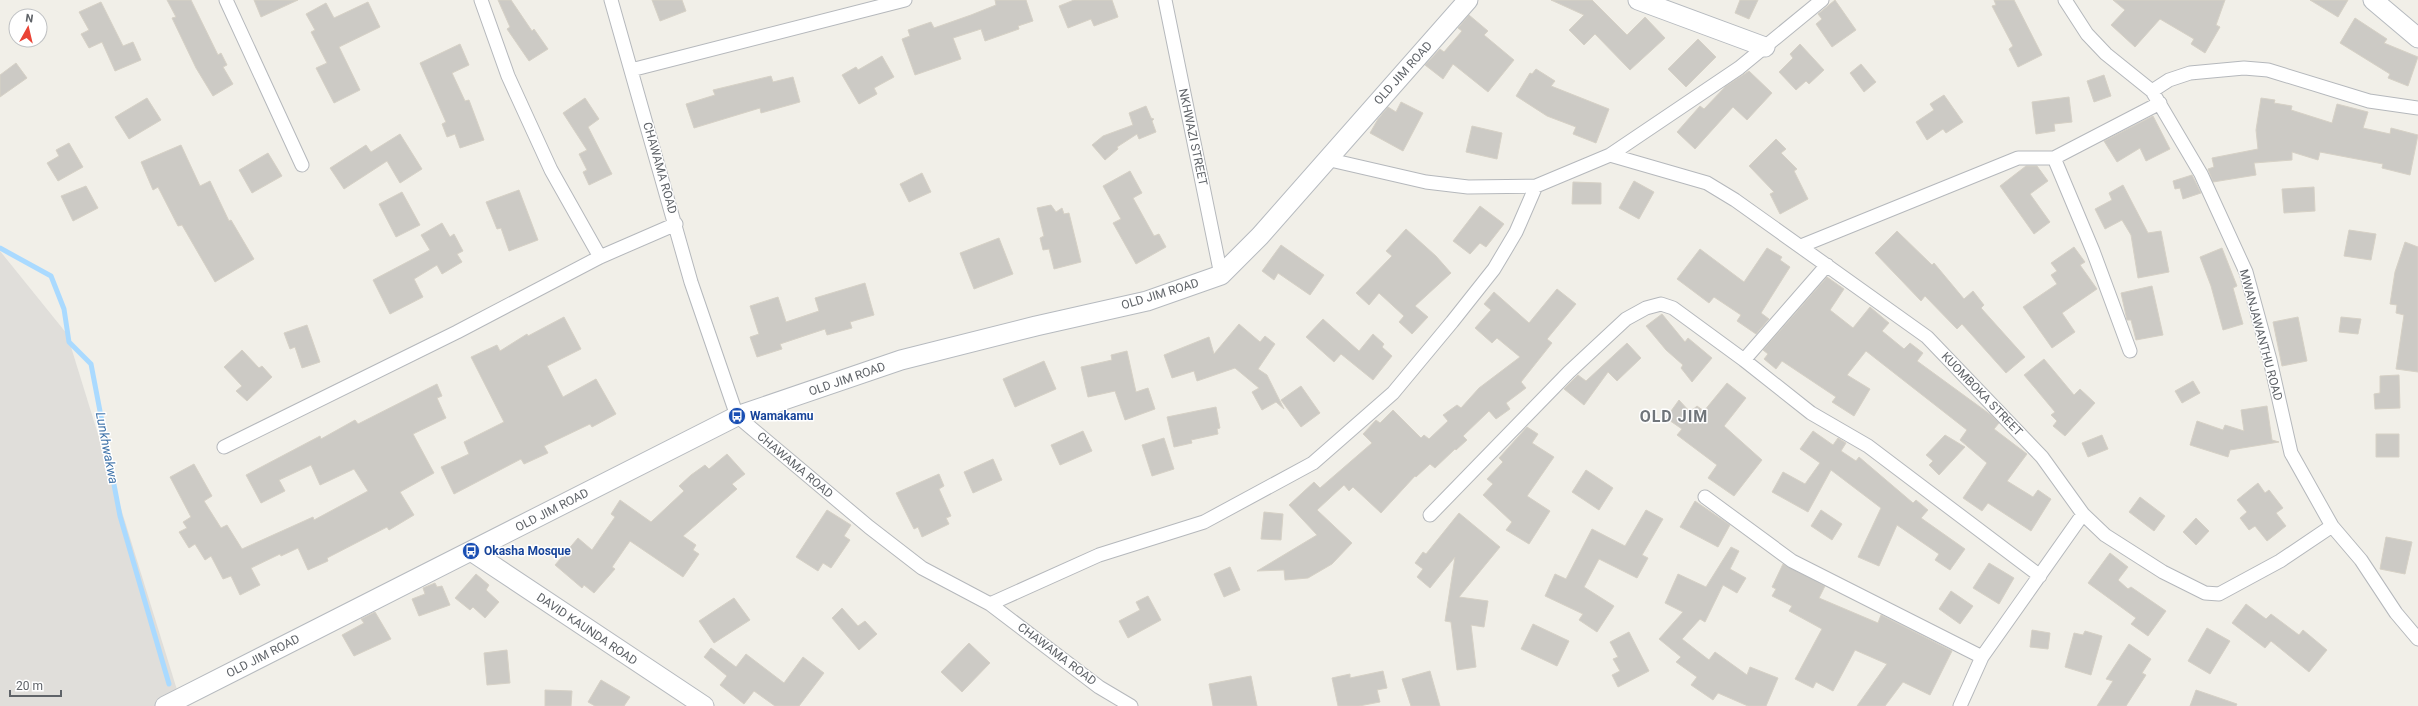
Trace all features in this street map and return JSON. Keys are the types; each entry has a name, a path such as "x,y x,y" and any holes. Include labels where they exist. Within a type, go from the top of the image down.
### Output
{"street":[{"path":"226,0 302,165"},
{"path":"480,0 508,76 551,170 600,257"},
{"name":"CHAWAMA ROAD","path":"611,0 676,224 691,282 737,416 869,527 922,568 990,604 1100,686 1131,706"},
{"path":"631,70 905,0"},
{"name":"NKHWAZI STREET","path":"1165,0 1221,275"},
{"name":"OLD JIM ROAD","path":"165,706 737,416 901,360 1036,326 1147,301 1221,275 1260,236 1326,159 1468,0"},
{"path":"1638,0 1765,47"},
{"path":"1326,159 1440,184 1468,188 1536,186 1610,155 1739,68 1822,0"},
{"name":"MWANJAWANTHU ROAD","path":"2065,0 2087,34 2106,54 2152,91 2201,174 2246,272 2270,360 2291,453 2332,526 2361,560 2396,613 2418,639"},
{"path":"2373,0 2418,38"},
{"path":"2152,91 2190,73 2244,68 2268,70 2369,100 2418,108"},
{"path":"1801,246 2018,158 2054,158 2160,103"},
{"name":"KUOMBOKA STREET","path":"1610,155 1707,183 1735,200 1801,246 1927,337 2042,457 2084,514 2105,535 2163,572 2205,593 2218,594 2280,561 2332,526"},
{"path":"2054,158 2093,251 2130,351"},
{"path":"990,604 1099,555 1204,522 1312,464 1393,393 1461,310 1498,263 1516,232 1536,186"},
{"path":"224,447 457,332 600,257 676,224"},
{"path":"1744,360 1827,265"},
{"path":"1430,515 1569,372 1626,319 1646,308 1661,304 1673,308 1744,360 1811,413 1868,446 2040,576"},
{"path":"1705,497 1792,561 1982,657"},
{"path":"1960,706 1982,657 2084,514"},
{"name":"DAVID KAUNDA ROAD","path":"470,551 704,706"}],"shaded area":[{"path":"0,251 67,334 182,706 0,706"}],"building":[{"path":"167,0 191,0 218,55 221,53 227,65 223,67 233,84 213,96 196,68 172,18 176,17"},
{"path":"254,0 298,0 261,17"},
{"path":"498,0 511,0 532,31 534,29 548,49 529,61 507,29 510,27"},
{"path":"652,0 682,0 686,11 660,21"},
{"path":"995,0 1026,0 1033,21 1018,26 1019,29 985,41 981,29 953,38 961,59 915,75 902,39 910,36 908,30 931,22 934,28 996,5"},
{"path":"1074,0 1112,0 1118,17 1094,26 1091,19 1068,28 1059,6"},
{"path":"1551,0 1592,0 1627,35 1645,17 1665,38 1630,70 1595,34 1584,45 1569,30 1584,15"},
{"path":"1740,0 1758,0 1749,19 1735,13"},
{"path":"1835,0 1856,30 1832,47 1816,24 1822,19 1818,14"},
{"path":"1994,0 2014,0 2042,55 2018,67 2009,49 2013,46 1992,6 1996,5"},
{"path":"2113,0 2225,0 2216,25 2220,27 2205,53 2191,44 2194,39 2160,19 2135,47 2111,25 2125,10"},
{"path":"2310,0 2348,0 2338,17"},
{"path":"101,2 123,46 133,42 141,60 115,71 102,42 89,48 81,34 89,30 79,12"},
{"path":"368,2 380,27 339,47 360,90 334,103 316,68 327,63 311,32 315,30 306,14 326,3 334,18"},
{"path":"1469,15 1488,31 1484,35 1514,60 1488,92 1453,64 1443,79 1425,65 1440,49 1444,52 1462,31 1458,28"},
{"path":"2355,18 2387,39 2384,43 2418,57 2408,86 2388,78 2390,74 2340,43"},
{"path":"1698,39 1716,57 1686,87 1668,69"},
{"path":"460,44 469,65 452,73 465,101 469,100 484,140 460,148 455,134 447,137 442,124 446,122 420,63"},
{"path":"1800,44 1824,70 1809,84 1806,81 1796,90 1779,72 1793,58 1790,54"},
{"path":"882,56 894,77 874,88 877,94 859,104 842,75 856,67 858,70"},
{"path":"16,63 27,78 0,97 0,75"},
{"path":"1861,64 1876,82 1864,92 1850,73"},
{"path":"1536,69 1555,81 1551,86 1609,109 1596,143 1573,134 1576,127 1547,116 1516,96 1530,73 1532,74"},
{"path":"1749,71 1772,93 1747,120 1733,107 1695,149 1677,132 1700,106 1704,109 1726,86"},
{"path":"2104,75 2111,96 2094,102 2087,81"},
{"path":"771,76 773,82 793,77 800,102 761,113 760,108 694,128 686,104 715,95 713,90"},
{"path":"1944,95 1963,122 1946,133 1943,129 1927,140 1916,122 1934,110 1930,104"},
{"path":"2069,97 2072,122 2054,124 2055,131 2036,134 2032,102"},
{"path":"147,98 161,120 129,139 115,117"},
{"path":"585,98 599,119 588,127 612,174 589,185 583,172 587,170 579,154 587,150 563,113"},
{"path":"2261,98 2275,100 2274,103 2292,106 2291,110 2332,123 2337,104 2368,112 2363,128 2390,134 2391,128 2418,135 2410,175 2382,168 2383,164 2320,152 2318,160 2292,152 2292,160 2254,163 2256,175 2213,182 2208,169 2214,167 2212,158 2258,149 2256,130"},
{"path":"1401,102 1423,113 1403,151 1370,133 1378,119 1388,107 1396,112"},
{"path":"1146,106 1151,118 1154,119 1152,121 1156,132 1139,139 1137,134 1117,147 1118,149 1105,160 1092,145 1103,136 1133,125 1129,113"},
{"path":"2153,116 2170,149 2146,161 2140,148 2117,162 2104,141"},
{"path":"1472,126 1502,133 1497,159 1466,152"},
{"path":"400,134 422,169 400,183 387,161 344,189 330,168 366,145 371,152"},
{"path":"1776,139 1786,149 1781,153 1797,169 1794,171 1808,199 1780,214 1770,194 1774,192 1749,166"},
{"path":"69,143 83,167 58,181 47,163 59,156 56,150"},
{"path":"181,145 200,186 210,181 229,221 231,220 254,259 215,282 182,225 178,226 158,187 153,190 141,162"},
{"path":"268,153 282,176 252,193 239,170"},
{"path":"2026,166 2037,166 2048,181 2030,194 2050,222 2034,234 2000,186"},
{"path":"1130,171 1142,193 1133,198 1154,236 1159,234 1166,247 1136,264 1113,223 1121,219 1103,186"},
{"path":"922,173 931,192 909,202 900,184"},
{"path":"2192,175 2201,193 2183,199 2180,188 2175,189 2173,181"},
{"path":"1634,181 1654,192 1639,219 1619,208"},
{"path":"1573,182 1601,183 1601,204 1572,204"},
{"path":"2123,185 2148,233 2161,231 2169,272 2138,278 2131,235 2122,220 2105,229 2095,209 2112,200 2109,193"},
{"path":"86,186 98,208 73,221 61,196"},
{"path":"2314,187 2315,211 2284,213 2282,189"},
{"path":"519,190 538,240 509,251 501,228 497,229 486,202"},
{"path":"402,192 420,225 396,237 379,204"},
{"path":"1051,205 1056,212 1062,208 1064,214 1069,213 1081,262 1054,269 1049,249 1043,250 1040,238 1044,236 1037,208"},
{"path":"1480,206 1504,224 1486,247 1480,243 1470,254 1453,241"},
{"path":"442,223 450,237 454,234 463,251 457,254 462,262 442,274 437,265 414,279 423,297 390,314 373,280 430,250 421,235"},
{"path":"1406,229 1436,256 1451,273 1415,306 1428,317 1412,334 1399,322 1404,316 1379,293 1369,305 1356,293 1392,256 1386,251"},
{"path":"2349,230 2376,234 2371,260 2344,256"},
{"path":"1897,231 1932,265 1934,263 1964,299 1973,291 1984,305 1981,308 2025,357 2006,373 1962,324 1957,329 1925,296 1921,301 1875,253"},
{"path":"999,238 1013,274 974,289 960,253"},
{"path":"2405,242 2418,247 2418,372 2396,369 2404,315 2396,313 2397,305 2390,304 2395,272"},
{"path":"1281,245 1324,275 1310,295 1278,273 1274,280 1262,271"},
{"path":"2074,247 2085,262 2080,265 2097,289 2062,313 2075,332 2052,348 2023,307 2057,284 2051,275 2057,271 2051,263"},
{"path":"1767,248 1782,257 1780,260 1790,267 1761,313 1769,319 1756,334 1737,321 1741,315 1714,297 1709,303 1677,279 1700,249 1744,282"},
{"path":"2222,248 2237,286 2233,288 2243,324 2223,330 2211,286 2200,257"},
{"path":"1827,277 1844,289 1830,310 1853,328 1870,307 1889,323 1882,331 1904,349 1910,343 1923,353 1917,361 1991,415 1999,423 1994,429 2027,454 2007,481 2033,497 2038,490 2051,499 2031,531 1988,503 1982,511 1963,498 1987,463 1960,440 1967,430 1866,351 1847,375 1870,389 1854,416 1832,402 1836,397 1782,361 1776,369 1764,359 1768,354 1763,350"},
{"path":"865,283 874,315 850,322 852,328 827,335 825,329 780,344 782,349 757,357 750,337 759,334 750,306 778,297 786,322 819,311 815,298"},
{"path":"2152,286 2163,335 2136,340 2131,320 2127,320 2121,293"},
{"path":"1557,289 1576,304 1547,339 1552,343 1521,382 1526,388 1506,403 1510,409 1496,419 1489,411 1463,436 1467,440 1435,468 1430,464 1416,477 1415,476 1381,513 1353,487 1349,491 1344,485 1317,510 1352,543 1332,564 1308,578 1285,580 1284,570 1257,571 1317,535 1289,505 1314,482 1320,488 1372,443 1363,434 1376,420 1380,423 1393,410 1421,438 1424,435 1429,439 1448,421 1443,415 1457,405 1461,408 1479,388 1520,357 1497,338 1492,343 1475,328 1491,310 1484,304 1494,292 1529,323"},
{"path":"1662,314 1685,342 1688,338 1712,358 1692,382 1681,368 1683,365 1666,350 1646,326"},
{"path":"564,317 581,349 547,366 563,397 596,379 616,414 592,427 590,424 544,446 548,453 524,464 521,459 454,494 441,467 469,454 464,442 504,422 471,357 497,345 500,351 527,334 528,336"},
{"path":"2298,317 2307,361 2282,366 2273,322"},
{"path":"2341,317 2361,319 2358,334 2339,332"},
{"path":"1323,319 1359,351 1373,334 1384,344 1382,347 1392,356 1373,380 1341,354 1334,362 1306,337"},
{"path":"1239,324 1260,342 1265,336 1275,344 1258,369 1267,375 1284,409 1276,402 1262,410 1252,392 1259,388 1235,368 1197,381 1194,371 1172,378 1164,355 1209,337 1214,354"},
{"path":"307,325 320,362 302,368 295,347 290,349 284,333"},
{"path":"1627,343 1641,358 1617,381 1608,372 1584,405 1564,389 1578,375 1586,381"},
{"path":"242,350 259,368 262,366 272,377 247,401 236,391 242,386 224,367"},
{"path":"1127,351 1136,392 1148,388 1155,409 1125,420 1115,391 1088,397 1081,367 1112,360 1111,355"},
{"path":"2044,359 2074,395 2080,389 2095,403 2065,436 2053,426 2057,421 2051,415 2055,412 2024,375"},
{"path":"1044,361 1056,389 1015,407 1003,379"},
{"path":"2399,375 2400,408 2375,409 2374,394 2380,393 2380,376"},
{"path":"2193,381 2200,393 2182,403 2175,391"},
{"path":"1727,383 1746,398 1724,426 1762,460 1734,496 1708,478 1717,465 1677,435 1682,429 1666,418 1679,400 1690,412 1697,406 1704,411"},
{"path":"437,384 442,396 437,398 446,418 413,434 434,473 400,492 414,515 389,530 387,527 327,558 328,561 308,570 298,548 281,556 280,554 251,568 260,585 240,595 231,576 223,579 211,556 205,560 195,544 189,548 179,532 187,528 183,522 191,517 170,477 194,464 212,496 204,501 221,528 227,525 242,549 313,517 314,520 368,491 354,469 320,485 311,465 279,480 285,491 261,503 246,475 320,436 321,439 355,420 358,424"},
{"path":"1301,386 1320,413 1301,427 1281,400"},
{"path":"2267,406 2272,440 2279,442 2230,450 2228,457 2190,445 2197,421 2223,430 2225,425 2244,431 2241,410"},
{"path":"1216,407 1220,428 1217,429 1218,434 1191,440 1192,443 1174,447 1167,417"},
{"path":"1527,427 1538,434 1532,443 1554,457 1527,496 1550,511 1529,544 1506,530 1512,522 1483,495 1493,484 1487,479 1503,462 1499,458"},
{"path":"1083,431 1092,451 1060,465 1051,445"},
{"path":"1813,431 1833,445 1838,438 1846,443 1841,451 1856,461 1859,457 1913,503 1916,500 1928,510 1921,518 1965,549 1950,570 1935,560 1939,554 1897,525 1879,566 1858,557 1881,508 1831,470 1808,512 1772,492 1783,472 1805,484 1820,463 1800,449"},
{"path":"2376,434 2399,434 2399,457 2376,457"},
{"path":"1945,435 1965,447 1939,475 1929,465 1933,461 1926,455"},
{"path":"2102,435 2108,449 2088,457 2082,443"},
{"path":"1164,438 1174,469 1152,476 1142,445"},
{"path":"727,454 745,474 732,484 737,489 683,536 696,545 693,550 699,554 683,577 630,541 612,567 615,569 594,593 584,585 582,588 555,565 578,538 592,550 615,517 611,514 620,500 651,522 684,491 679,486 691,475 705,465 709,469"},
{"path":"993,459 1002,480 973,493 964,472"},
{"path":"1586,470 1613,488 1599,510 1572,492"},
{"path":"939,474 944,486 939,489 951,516 946,518 949,524 922,537 918,527 914,529 896,493"},
{"path":"2258,483 2265,493 2269,490 2283,508 2276,513 2286,526 2267,541 2255,526 2249,530 2240,518 2247,512 2237,500"},
{"path":"2140,497 2165,516 2154,531 2129,512"},
{"path":"1695,501 1730,525 1718,547 1680,527"},
{"path":"827,510 851,525 844,536 850,540 831,568 823,563 818,571 796,557"},
{"path":"1646,510 1663,519 1642,555 1648,558 1637,578 1599,559 1584,587 1614,606 1597,632 1579,620 1583,614 1545,596 1555,574 1566,579 1592,529 1625,546"},
{"path":"1821,510 1842,524 1832,540 1811,526"},
{"path":"1264,512 1283,514 1281,540 1261,539"},
{"path":"1459,513 1500,547 1459,597 1488,601 1484,627 1471,625 1476,667 1457,670 1451,622 1445,621 1455,557 1430,588 1417,577 1423,569 1415,563 1423,552 1426,554"},
{"path":"2196,518 2209,531 2196,545 2183,532"},
{"path":"2386,537 2412,542 2405,574 2380,569"},
{"path":"1731,547 1739,551 1730,569 1746,578 1737,593 1723,585 1705,622 1700,619 1682,639 1709,660 1715,652 1747,675 1750,667 1778,678 1766,706 1748,706 1718,693 1713,700 1691,685 1697,677 1676,662 1681,657 1659,639 1683,612 1665,603 1678,574 1706,587"},
{"path":"2110,553 2128,567 2118,580 2128,589 2131,587 2166,611 2148,636 2131,624 2136,618 2088,583"},
{"path":"1989,563 2014,578 1999,604 1973,588"},
{"path":"1783,564 1825,586 1819,598 1878,623 1881,615 1952,651 1930,695 1903,682 1885,706 1857,706 1887,664 1855,650 1833,691 1816,682 1813,688 1795,679 1822,629 1789,611 1792,606 1772,596 1776,589 1772,587"},
{"path":"1230,567 1240,590 1224,597 1214,574"},
{"path":"476,574 489,585 486,590 499,602 485,618 473,607 470,610 455,598"},
{"path":"435,583 437,587 442,586 450,605 419,616 412,599 425,594 423,588"},
{"path":"1951,591 1973,606 1960,624 1939,609"},
{"path":"1148,596 1161,620 1128,638 1119,621 1140,610 1136,602"},
{"path":"734,598 750,620 714,643 699,621"},
{"path":"2246,604 2266,619 2271,614 2299,635 2303,630 2327,650 2309,672 2271,641 2265,648 2232,623"},
{"path":"842,608 858,626 865,621 877,634 859,650 832,618"},
{"path":"375,612 391,639 354,656 342,635 364,623 361,619"},
{"path":"1533,624 1569,641 1557,666 1521,649"},
{"path":"2207,628 2230,641 2210,674 2188,661"},
{"path":"2032,630 2050,633 2048,649 2030,647"},
{"path":"2085,631 2102,636 2091,675 2065,667 2074,633 2083,635"},
{"path":"1629,632 1649,671 1618,687 1612,675 1620,671 1613,659 1618,657 1610,642"},
{"path":"969,643 990,663 962,692 941,672"},
{"path":"2129,644 2151,659 2142,673 2146,675 2126,706 2097,706 2113,681 2106,679"},
{"path":"711,648 736,667 746,654 784,683 803,657 824,673 799,706 775,706 754,691 744,704 720,685 727,676 704,657"},
{"path":"507,650 510,683 487,685 484,653"},
{"path":"1383,671 1387,688 1377,690 1380,702 1359,706 1338,706 1332,678 1350,674 1350,678"},
{"path":"1430,671 1440,706 1411,706 1402,679"},
{"path":"1251,676 1257,706 1213,706 1209,684"},
{"path":"601,680 630,697 624,706 595,706 588,702"},
{"path":"545,690 572,691 571,706 545,706"},
{"path":"2196,690 2237,704 2236,706 2190,706"}],"waterway":[{"name":"Lunkhwakwa","path":"0,248 51,276 64,309 69,342 91,364 120,516 169,684"}],"place":[{"name":"Wamakamu","path":"737,416"},
{"name":"Okasha Mosque","path":"471,551"}],"district":[{"name":"OLD JIM","path":"1674,416"}]}
